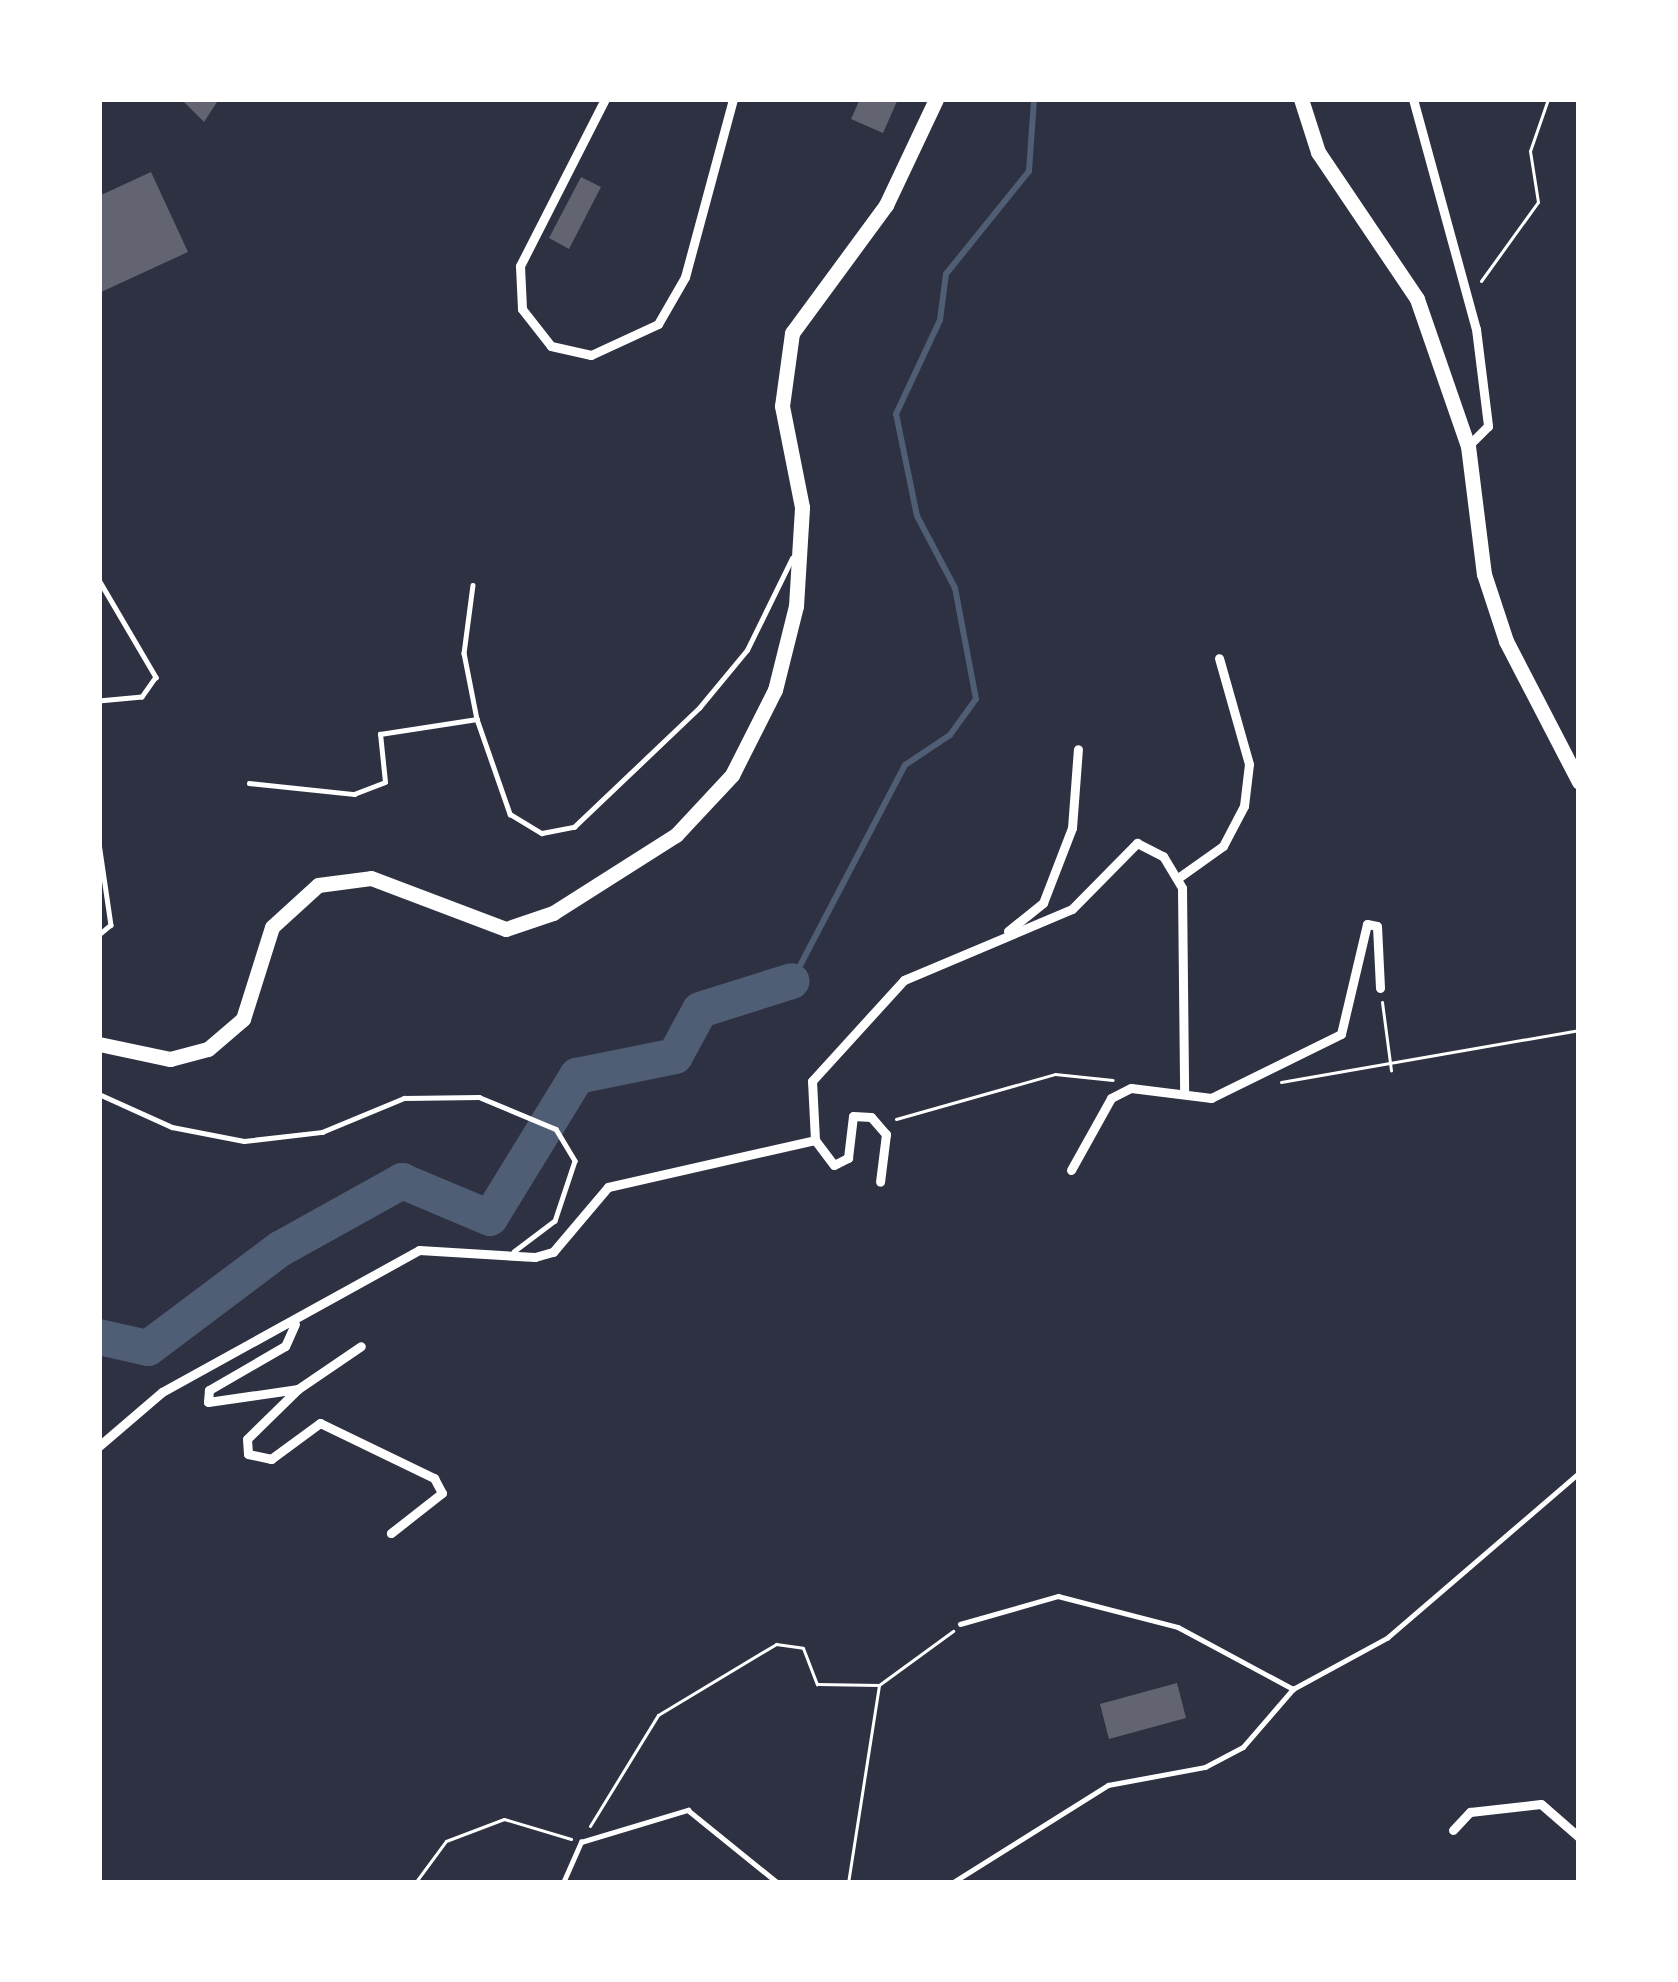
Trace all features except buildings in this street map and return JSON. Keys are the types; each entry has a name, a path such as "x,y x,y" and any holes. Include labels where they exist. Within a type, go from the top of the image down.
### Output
{"main road":[{"path":"99,1044 170,1059 208,1048 243,1019 272,927 318,885 370,878 506,929 553,913 676,835 733,775 776,690 800,548 782,406 792,333 886,205 936,99"},
{"path":"1301,99 1318,152 1417,298 1468,446 1506,640 1579,782"}],"street":[{"path":"605,99 520,266 522,309 551,346 591,355 658,324 685,277 733,99"},
{"path":"1413,99 1476,329 1488,426 1468,446"},
{"path":"1178,878 1223,845 1244,806 1250,764 1219,658"},
{"path":"1004,934 1043,903 1072,828 1078,748"},
{"path":"880,1182 878,1124 854,1117 848,1158 834,1165 815,1139 812,1081 904,980 1072,909 1137,843 1178,878 1190,962 1184,1093"},
{"path":"1071,1170 1111,1098 1131,1088 1184,1093 1246,1086 1341,1034 1367,924 1377,926 1380,988"},
{"path":"99,1446 162,1392 295,1324 418,1250 553,1252 608,1187 815,1139"},
{"path":"295,1324 286,1346 209,1390 208,1402 298,1389"},
{"path":"361,1346 298,1389 247,1439 248,1454 271,1459 320,1424 434,1478 442,1493 391,1533"},
{"path":"1454,1830 1470,1812 1541,1804 1579,1837"}],"lane":[{"path":"473,585 464,653 477,719 510,814 542,833 574,827 634,779 747,650 800,548"},
{"path":"99,580 156,676 142,697 99,701"},
{"path":"249,783 354,794 385,782 380,734 406,721 477,719"},
{"path":"99,843 111,925 99,935"},
{"path":"99,1094 172,1127 244,1141 322,1132 404,1097 479,1097 556,1130 575,1161 555,1221 514,1252"},
{"path":"952,1883 1108,1785 1205,1767 1244,1748 1293,1689 1387,1638 1579,1473"},
{"path":"960,1624 1058,1596 1178,1627 1293,1689"},
{"path":"563,1883 581,1841 688,1810 778,1883"}],"path":[{"path":"1470,298 1538,202 1530,151 1548,99"},
{"path":"1380,988 1391,1071"},
{"path":"1246,1086 1391,1071 1579,1030"},
{"path":"878,1124 1055,1074 1131,1088"},
{"path":"415,1883 446,1841 504,1819 581,1841 658,1715 776,1644 802,1648 817,1684 879,1684 960,1624"},
{"path":"848,1883 879,1684"}],"waterway":[{"path":"792,981 905,765 950,735 976,699 955,588 917,516 896,414 940,320 946,274 1029,171 1034,99"},
{"path":"99,1337 148,1348 280,1249 402,1181 490,1218 577,1076 675,1056 700,1010 792,981"}]}
